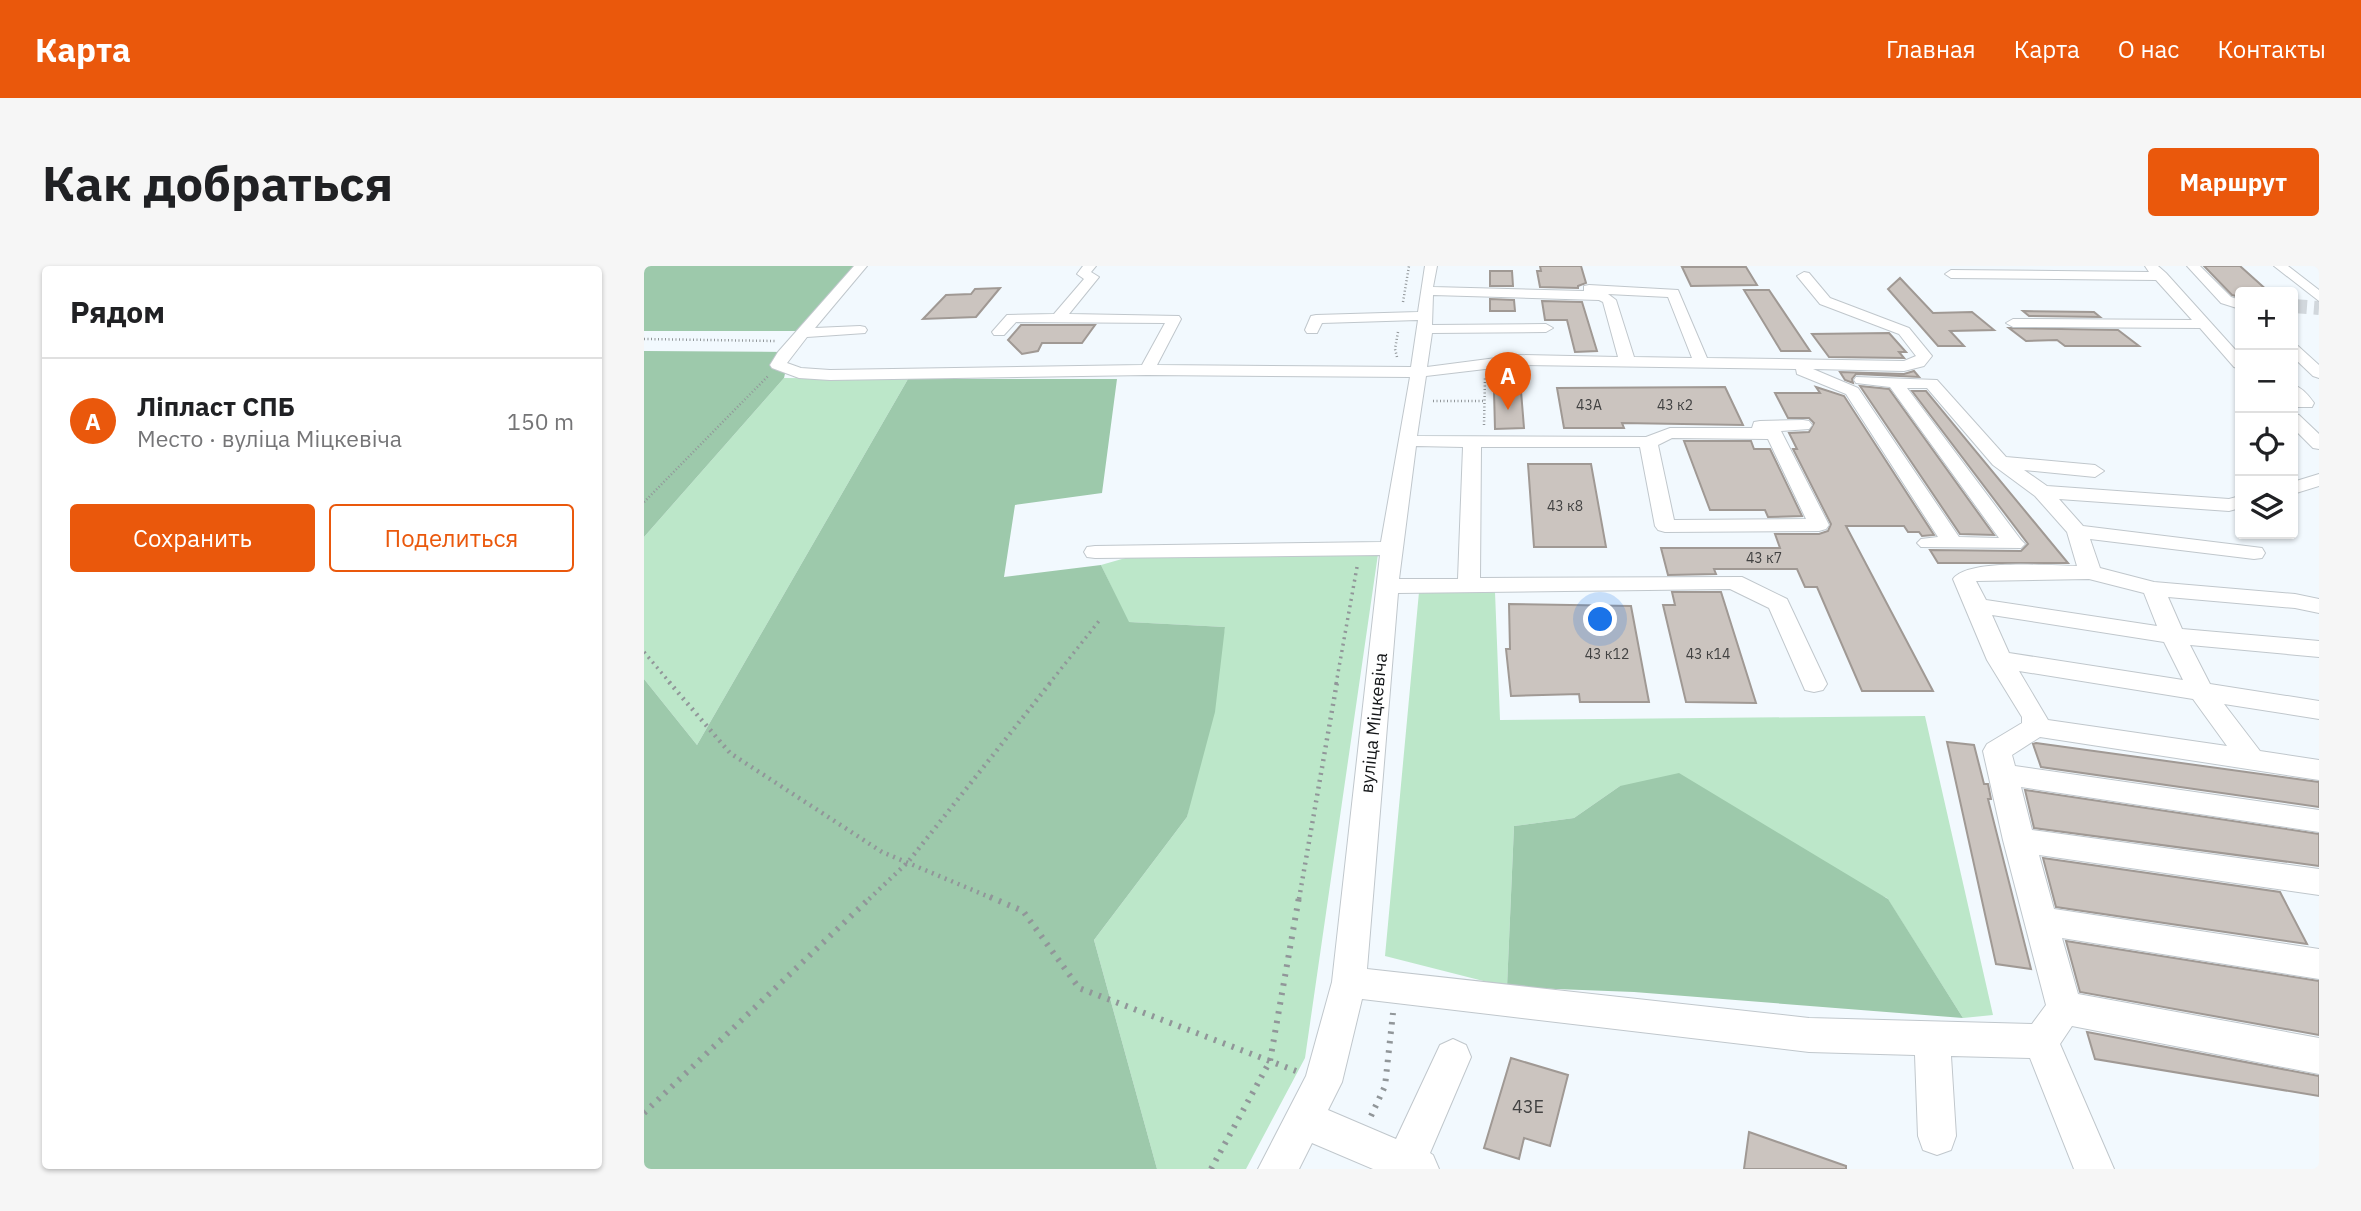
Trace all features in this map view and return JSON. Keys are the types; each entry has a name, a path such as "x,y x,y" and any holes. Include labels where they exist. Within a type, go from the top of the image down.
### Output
{"street":[{"path":"861,266 783,355 778,365 799,373 830,375 1147,370 1417,372 1455,370 1519,360 1904,366 1918,363 1924,356 1904,331 1825,302 1804,276"},
{"name":"вуліца Міцкевіча","path":"1278,1169 1323,1082 1349,982 1391,548 1409,441 1431,266"},
{"path":"2193,266 2226,300 2235,303"},
{"path":"2280,266 2319,297"},
{"path":"1058,318 1092,277 1087,270 1066,274"},
{"path":"1951,274 2156,271 2235,355"},
{"path":"1501,288 1673,292 1700,362"},
{"path":"1426,291 1602,296 1609,300 1627,361"},
{"path":"999,332 1012,318 1174,319 1147,370"},
{"path":"1098,337 1112,318"},
{"path":"1312,330 1316,319 1546,328"},
{"path":"2013,323 2204,324"},
{"path":"802,333 860,330"},
{"path":"2294,350 2319,373"},
{"path":"1782,363 1852,391 1953,543"},
{"path":"1904,366 1931,383 2000,461 2042,492 2077,531 2090,572"},
{"path":"1455,370 1485,377 1517,377"},
{"path":"1822,377 1931,383"},
{"path":"1895,383 2014,544 1928,543"},
{"path":"2298,395 2306,403 2298,402"},
{"path":"2298,424 2318,443"},
{"path":"1765,434 1760,426 1803,425"},
{"path":"1409,441 1648,442 1670,433 1774,434 1819,525 1665,526 1648,442"},
{"path":"1469,586 1472,440"},
{"path":"2298,441 2318,443"},
{"path":"2000,461 2095,471"},
{"path":"2298,486 2319,480"},
{"path":"2042,492 2235,503"},
{"path":"2077,531 2254,553"},
{"path":"1095,552 1391,548"},
{"path":"2036,727 2035,717 1998,660 1978,606 1964,579 1975,573 2090,572 2153,589 2295,601 2319,606"},
{"path":"1388,586 1734,582 1779,604 1814,684"},
{"path":"2153,589 2202,693 2250,759"},
{"path":"1978,606 2173,636 2319,649"},
{"path":"1998,660 2319,710"},
{"path":"2041,1041 2064,1007 2018,840 1997,751 2036,727 2319,770"},
{"path":"2001,774 2319,821"},
{"path":"2018,840 2319,882"},
{"path":"2040,921 2319,964"},
{"path":"1349,982 1809,1035 2041,1041"},
{"path":"2064,1007 2319,1056"},
{"path":"1932,1038 1937,1136"},
{"path":"2041,1041 2094,1169"},
{"path":"1303,1119 1412,1165 1452,1056"}],"path":[{"path":"644,339 788,341 802,333"},
{"path":"644,502 778,365"},
{"path":"1414,401 1485,401"},
{"path":"1210,1169 1270,1061 1360,549"},
{"path":"644,1113 908,862 1099,621"},
{"path":"644,652 730,754 882,852 1023,911 1079,988 1323,1082"},
{"path":"1359,1143 1385,1086 1396,988"}],"green space":[{"path":"644,266 867,266 810,331 644,331"},
{"path":"644,351 790,352 784,378 644,537"},
{"path":"784,378 908,379 697,745 644,679 644,537"},
{"path":"908,379 1117,379 1102,493 1015,505 1004,577 1101,565 1129,622 1225,627 1215,712 1187,817 1094,940 1157,1169 644,1169 644,679 697,745"},
{"path":"1378,554 1305,1058 1246,1169 1157,1169 1094,940 1187,817 1225,627 1128,622 1101,565 1129,557"},
{"path":"1419,592 1495,592 1500,720 1925,716 1993,1015 1963,1018 1887,898 1620,786 1574,818 1514,826 1507,987 1385,956"},
{"path":"1679,773 1888,899 1963,1018 1634,992 1507,987 1514,826 1574,818 1620,786"}],"building":[{"path":"1540,266 1581,266 1586,283 1578,288 1540,287 1537,271 1541,271"},
{"path":"2204,266 2240,266 2263,287 2235,287 2235,296"},
{"path":"1682,267 1746,267 1757,285 1691,286"},
{"path":"1490,271 1512,271 1513,286 1490,286"},
{"path":"1900,278 1933,313 1972,312 1994,330 1950,331 1964,346 1938,346 1888,289"},
{"path":"1000,288 976,317 923,319 946,295 971,294 975,289"},
{"path":"1744,290 1769,290 1810,351 1781,351"},
{"path":"1490,299 1514,300 1515,311 1490,311"},
{"path":"1542,301 1582,302 1597,351 1575,352 1567,320 1545,320"},
{"path":"2023,311 2094,312 2100,317 2029,316"},
{"path":"1021,325 1095,325 1082,343 1042,343 1038,351 1022,354 1008,340"},
{"path":"2009,328 2118,330 2139,346 2065,346 2057,340 2026,341"},
{"path":"1889,333 1906,352 1899,352 1904,358 1829,357 1812,334"},
{"path":"1914,371 1919,377 1856,374 1852,379 1853,383 1845,380 1840,372 1904,374"},
{"path":"1860,386 1889,389 1994,535 1960,534"},
{"path":"1725,387 1743,425 1622,423 1624,428 1564,428 1557,388"},
{"path":"1816,387 1844,396 1934,535 1922,536 1919,532 1908,532 1904,526 1846,526 1933,691 1862,691 1817,587 1805,587 1797,569 1714,569 1716,574 1668,575 1661,548 1780,548 1775,534 1819,534 1828,531 1831,524 1793,449 1797,449 1789,433 1809,432 1814,423 1809,418 1788,418 1775,393 1820,393"},
{"path":"1494,391 1521,391 1524,428 1495,429"},
{"path":"1912,391 1926,391 2068,563 1938,563 1930,550 2021,551 2028,544"},
{"path":"1684,441 1751,441 1754,449 1770,449 1802,516 1768,517 1765,510 1710,510"},
{"path":"1528,464 1591,464 1606,547 1534,547"},
{"path":"1672,592 1721,592 1756,703 1686,702 1663,605 1675,605"},
{"path":"1509,604 1631,606 1649,702 1580,702 1579,694 1511,696 1506,649 1510,649"},
{"path":"1947,742 1974,745 1984,784 1988,784 1991,799 1988,799 2031,969 1996,964"},
{"path":"2033,744 2319,782 2319,807 2041,767"},
{"path":"2025,790 2319,834 2319,866 2034,828"},
{"path":"2043,858 2280,892 2307,944 2056,907"},
{"path":"2066,941 2319,981 2319,1035 2080,992"},
{"path":"2087,1032 2319,1076 2319,1096 2095,1059"},
{"path":"1511,1058 1568,1075 1550,1146 1524,1138 1519,1159 1484,1148"},
{"path":"1749,1132 1846,1166 1846,1169 1744,1169"}],"tunnel":[{"path":"2298,306 2319,308"}],"place":[{"name":"Ліпласт СПБ","path":"1508,410"}]}
